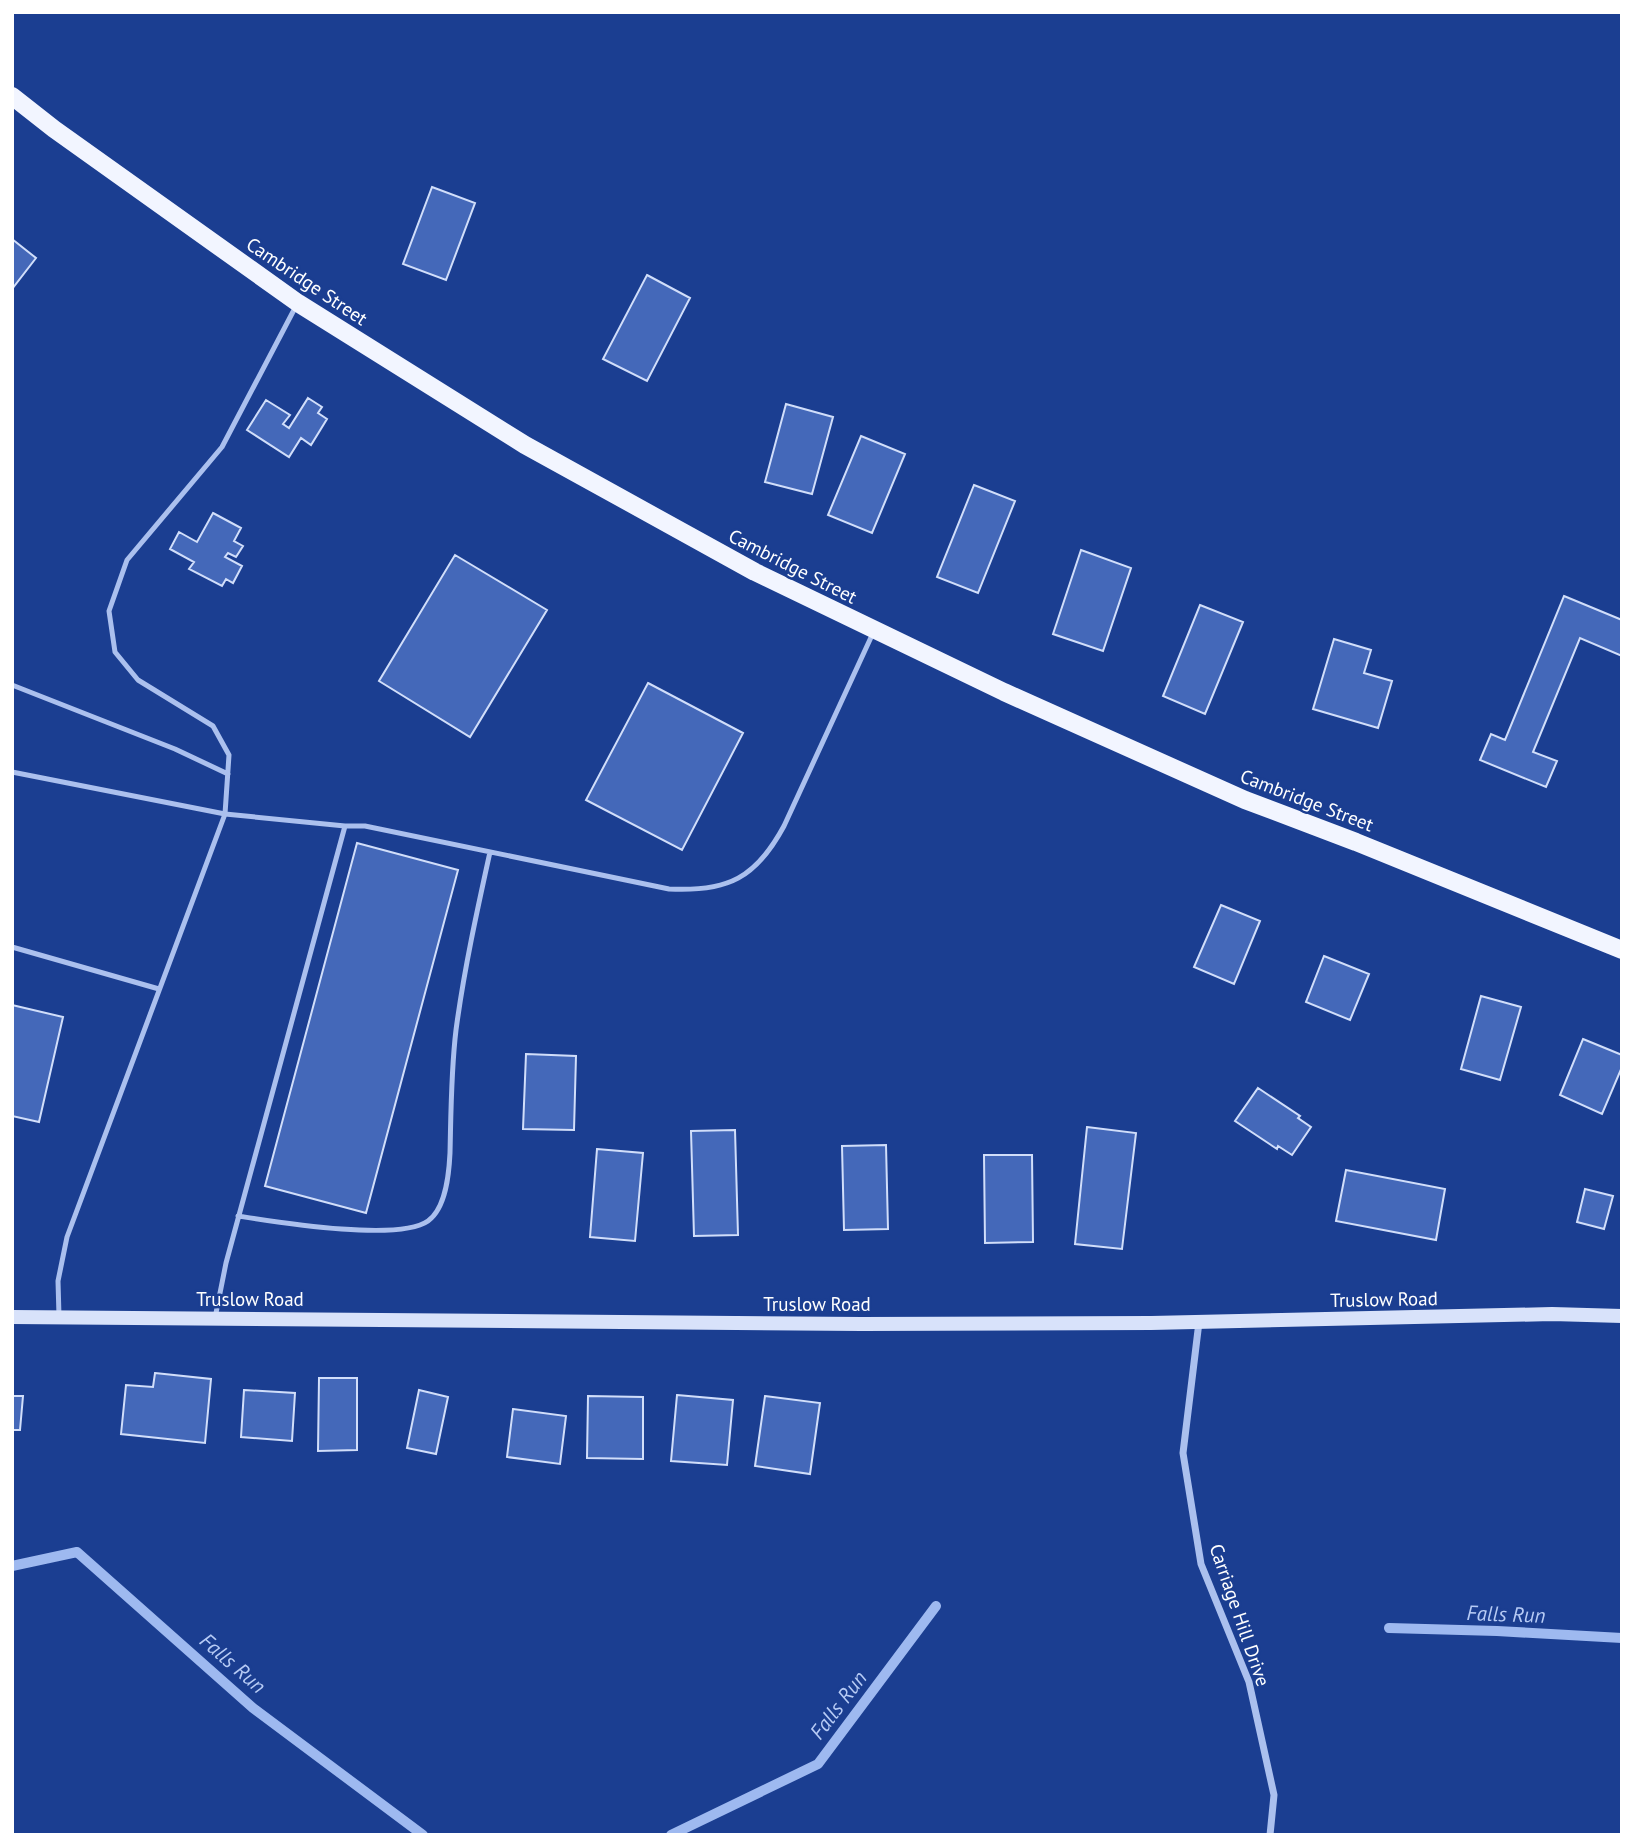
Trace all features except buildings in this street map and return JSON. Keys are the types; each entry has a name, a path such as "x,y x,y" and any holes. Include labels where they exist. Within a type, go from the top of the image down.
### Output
{"main road":[{"name":"Cambridge Street","path":"12,96 54,129 298,303 525,445 755,572 1004,692 1245,800 1622,950"}],"street":[{"name":"Truslow Road","path":"12,1317 862,1324 1622,1315"},
{"name":"Carriage Hill Drive","path":"1199,1322 1183,1453 1201,1564 1249,1682 1274,1795 1270,1835"}],"lane":[{"path":"59,1318 58,1281 67,1237 225,814 228,774 229,755 213,726 138,680 115,652 109,611 127,560 222,447 298,303"},
{"path":"12,772 225,814 345,827 365,826 669,889 699,891 728,883 753,869 770,852 874,630"},
{"path":"12,685 175,749 228,774"},
{"path":"215,1318 238,1216 345,827"},
{"path":"238,1216 311,1227 406,1230 425,1223 439,1213 449,1166 456,1030 490,852"},
{"path":"12,947 159,989"}],"waterway":[{"name":"Falls Run","path":"12,1566 77,1552 253,1708 423,1835"},
{"name":"Falls Run","path":"671,1835 818,1764 936,1606"},
{"name":"Falls Run","path":"1389,1628 1622,1638"}]}
